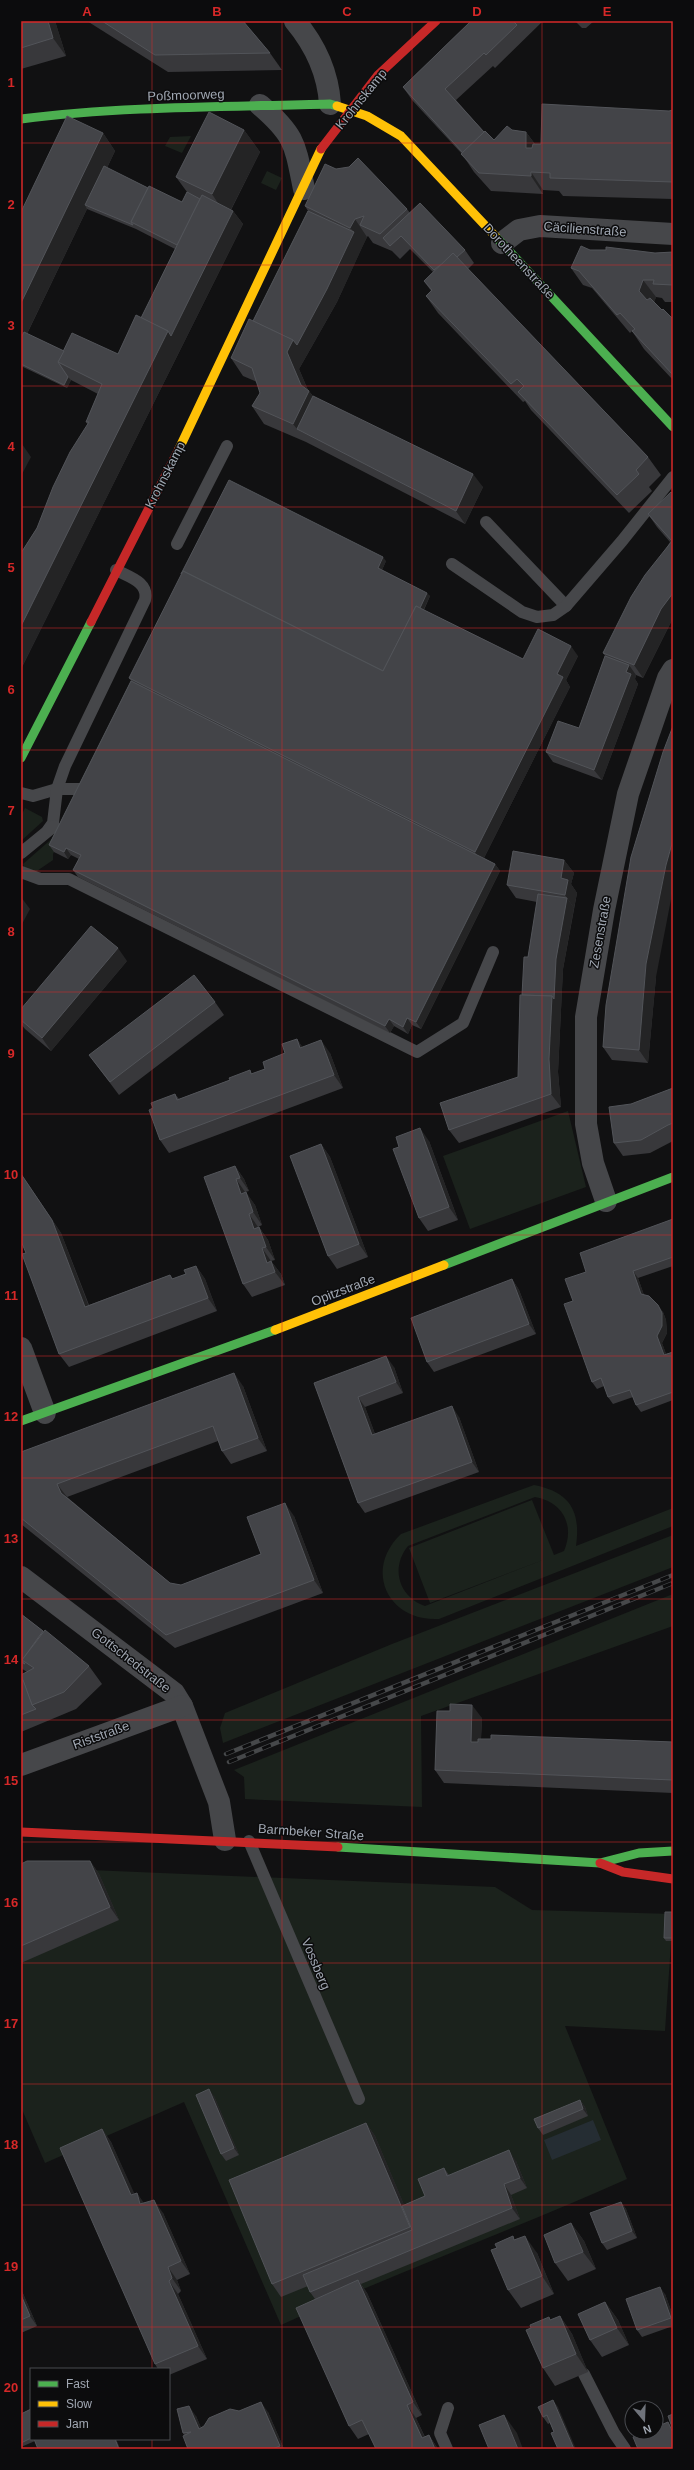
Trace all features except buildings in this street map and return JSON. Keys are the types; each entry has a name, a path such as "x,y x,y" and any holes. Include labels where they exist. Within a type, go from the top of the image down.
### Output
{"street":[{"path":"295,21 307,36 320,59 329,89 330,104"},
{"name":"Krohnskamp","path":"21,758 190,427 304,189 324,143 353,109 378,75 436,21"},
{"name":"Poßmoorweg","path":"21,119 61,114 260,105 330,104 353,109"},
{"path":"260,105 283,125 293,141 304,189"},
{"name":"Dorotheenstraße","path":"353,109 383,123 401,136 673,427"},
{"name":"Cäcilienstraße","path":"502,243 519,230 540,226 673,234"},
{"name":"Zesenstraße","path":"606,1201 593,1163 586,1124 586,1017 604,910 628,794 668,678 673,670"},
{"name":"Opitzstraße","path":"21,1421 324,1312 606,1201 673,1177"},
{"path":"21,1348 45,1413"},
{"name":"Gottschedstraße","path":"21,1577 167,1686 182,1706 219,1802 225,1840"},
{"name":"Riststraße","path":"21,1765 182,1706"},
{"name":"Barmbeker Straße","path":"21,1832 249,1840 600,1863 623,1872 673,1879"},
{"name":"Barmbeker Straße","path":"600,1863 639,1853 673,1851"}],"lane":[{"path":"177,544 227,446"},
{"path":"452,564 522,612 537,617 553,615 566,606 673,477"},
{"path":"486,522 566,606"},
{"path":"48,830 53,823 57,789 65,766 145,600 146,594 142,584 116,570"},
{"path":"21,793 33,796 57,789 86,789"},
{"path":"21,853 48,830 66,820"},
{"path":"21,872 40,879 69,879 417,1052 463,1023 493,952"},
{"name":"Vossberg","path":"249,1840 359,2099"},
{"path":"584,2374 614,2433 625,2449"},
{"path":"447,2449 440,2433 448,2408"}],"shaded area":[{"path":"191,136 182,153 165,146 170,137"},
{"path":"267,171 282,178 276,190 261,183"},
{"path":"25,808 42,817 43,821 21,841 21,816"},
{"path":"55,836 60,840 53,854 53,860 34,873 24,867 23,864"},
{"path":"568,1111 586,1187 470,1229 443,1156"},
{"path":"534,1485 546,1488 556,1493 564,1498 570,1505 577,1523 576,1546 673,1508 673,1526 439,1619 421,1618 406,1612 395,1603 387,1591 383,1578 384,1563 390,1548 401,1534","holes":["535,1497 545,1500 559,1509 567,1524 568,1532 564,1551 554,1555 532,1500 409,1548 430,1603 548,1558 425,1606 416,1602 403,1589 400,1581 399,1563 408,1546"]},
{"path":"673,1535 673,1567 223,1743 220,1728 225,1713 392,1644"},
{"path":"673,1594 673,1626 421,1716 422,1807 245,1799 244,1777 234,1770"},
{"path":"43,1868 495,1887 532,1910 673,1914 665,2031 565,2026 627,2179 367,2287 281,2325 184,2102 45,2163 21,2107 21,1874"},
{"path":"593,2120 601,2140 552,2160 544,2140"}],"railway":[{"path":"226,1754 673,1575"},
{"path":"229,1762 673,1583"}],"traffic: fast":[{"path":"21,119 136,109 330,104 337,106"},
{"path":"496,237 673,427"},
{"path":"21,758 91,622"},
{"path":"444,1265 673,1177"},
{"path":"21,1421 275,1330"},
{"path":"338,1847 600,1863 639,1853 673,1851"}],"traffic: slow":[{"path":"337,106 367,116 401,136 496,237"},
{"path":"179,449 321,149"},
{"path":"275,1330 444,1265"}],"traffic: jam":[{"path":"321,149 378,75 436,21"},
{"path":"91,622 179,449"},
{"path":"21,1832 338,1847"},
{"path":"600,1863 623,1872 673,1879"}]}
